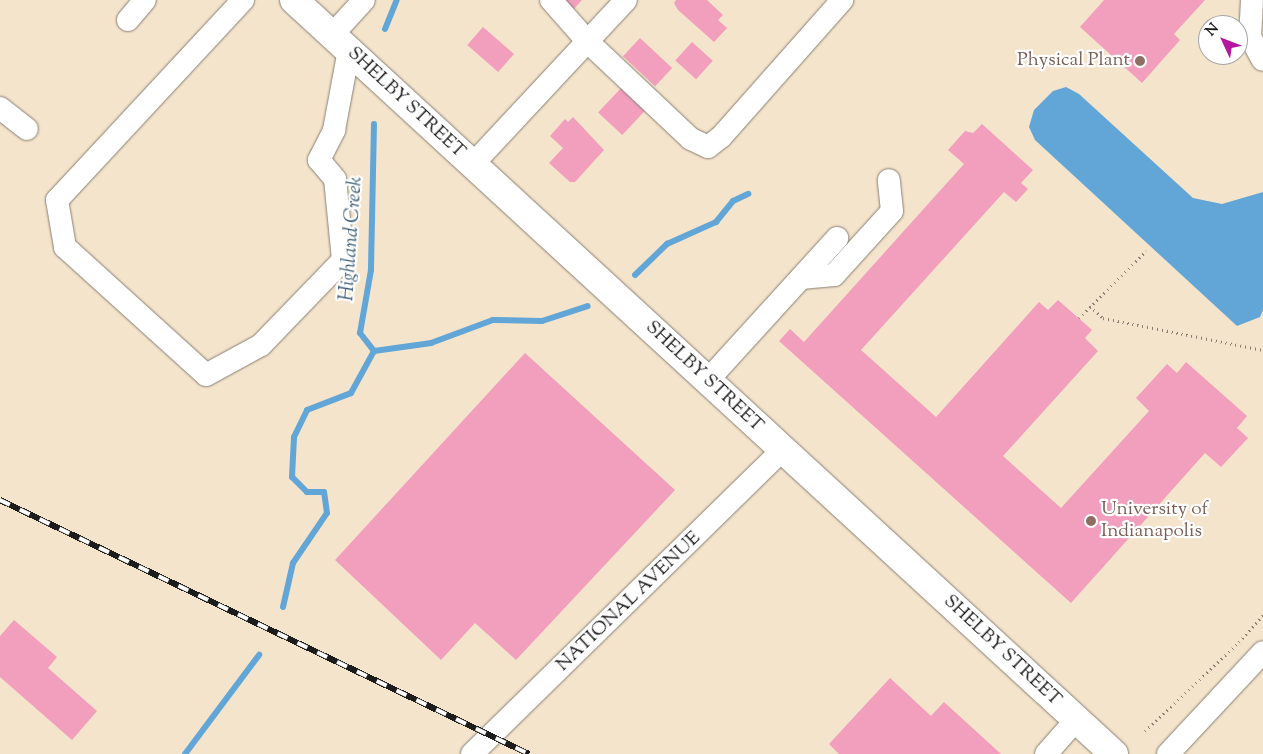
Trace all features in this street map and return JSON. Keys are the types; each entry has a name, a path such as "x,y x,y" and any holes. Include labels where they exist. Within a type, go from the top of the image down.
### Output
{"main road":[{"name":"SHELBY STREET","path":"294,0 783,449 1076,720 1106,751"}],"street":[{"path":"128,20 145,0"},
{"path":"243,0 57,200 65,247 206,375 261,345 343,260 335,179 319,160 334,130 340,43 364,0"},
{"path":"551,0 588,42 691,139 708,147 721,137 842,0"},
{"path":"473,164 626,0"},
{"path":"1252,0 1250,37 1263,60"},
{"path":"0,108 27,129"},
{"path":"801,278 834,275 892,211 889,180"},
{"path":"708,380 837,238"},
{"name":"NATIONAL AVENUE","path":"472,754 783,449"},
{"path":"1168,754 1263,652"},
{"path":"1046,754 1076,720"}],"path":[{"path":"1079,318 1146,251"},
{"path":"1090,306 1103,318 1263,350"},
{"path":"1145,731 1239,642 1263,615"}],"water":[{"path":"1066,87 1079,94 1193,198 1222,204 1263,192 1263,310 1260,317 1237,326 1035,140 1029,127 1034,110 1053,91"}],"building":[{"path":"557,0 582,0 572,11"},
{"path":"676,0 707,0 723,15 718,20 727,28 714,42 678,10 674,3"},
{"name":"Physical Plant","path":"1104,0 1205,0 1174,34 1180,40 1142,83 1080,27"},
{"path":"483,27 514,54 498,72 467,45"},
{"path":"640,38 672,68 655,86 623,56"},
{"path":"692,42 713,61 696,79 675,61"},
{"path":"622,87 646,110 622,135 598,113"},
{"path":"573,117 604,150 575,182 570,182 549,163 563,148 550,136 565,119 568,122"},
{"path":"982,124 1033,170 1021,183 1028,189 1016,202 1004,192 861,350 936,417 1039,302 1048,310 1058,300 1092,330 1085,338 1098,351 1003,456 1061,508 1149,411 1136,398 1167,364 1177,373 1186,362 1247,416 1237,428 1248,438 1221,467 1205,453 1071,603 779,341 790,329 804,342 964,164 948,150 965,131 973,133"},
{"path":"525,353 675,490 516,660 475,623 441,660 335,560"},
{"path":"14,620 57,657 48,668 97,711 72,740 0,677 0,636"},
{"path":"890,678 931,716 944,702 1001,754 839,754 829,744"}],"waterway":[{"name":"Highland Creek","path":"385,29 397,0"},
{"name":"Highland Creek","path":"374,124 371,270 360,333 374,351"},
{"path":"635,275 667,244 716,222 733,201 748,194"},
{"path":"374,351 431,343 493,320 542,321 588,306"},
{"name":"Highland Creek","path":"283,607 293,563 327,513 324,492 307,492 292,477 294,437 307,410 351,393 374,351"},
{"name":"Highland Creek","path":"185,754 259,655"}],"railway":[{"path":"0,500 529,754"}],"place":[{"name":"Physical Plant","path":"1140,61"},
{"name":"University of Indianapolis","path":"1091,521"}]}
